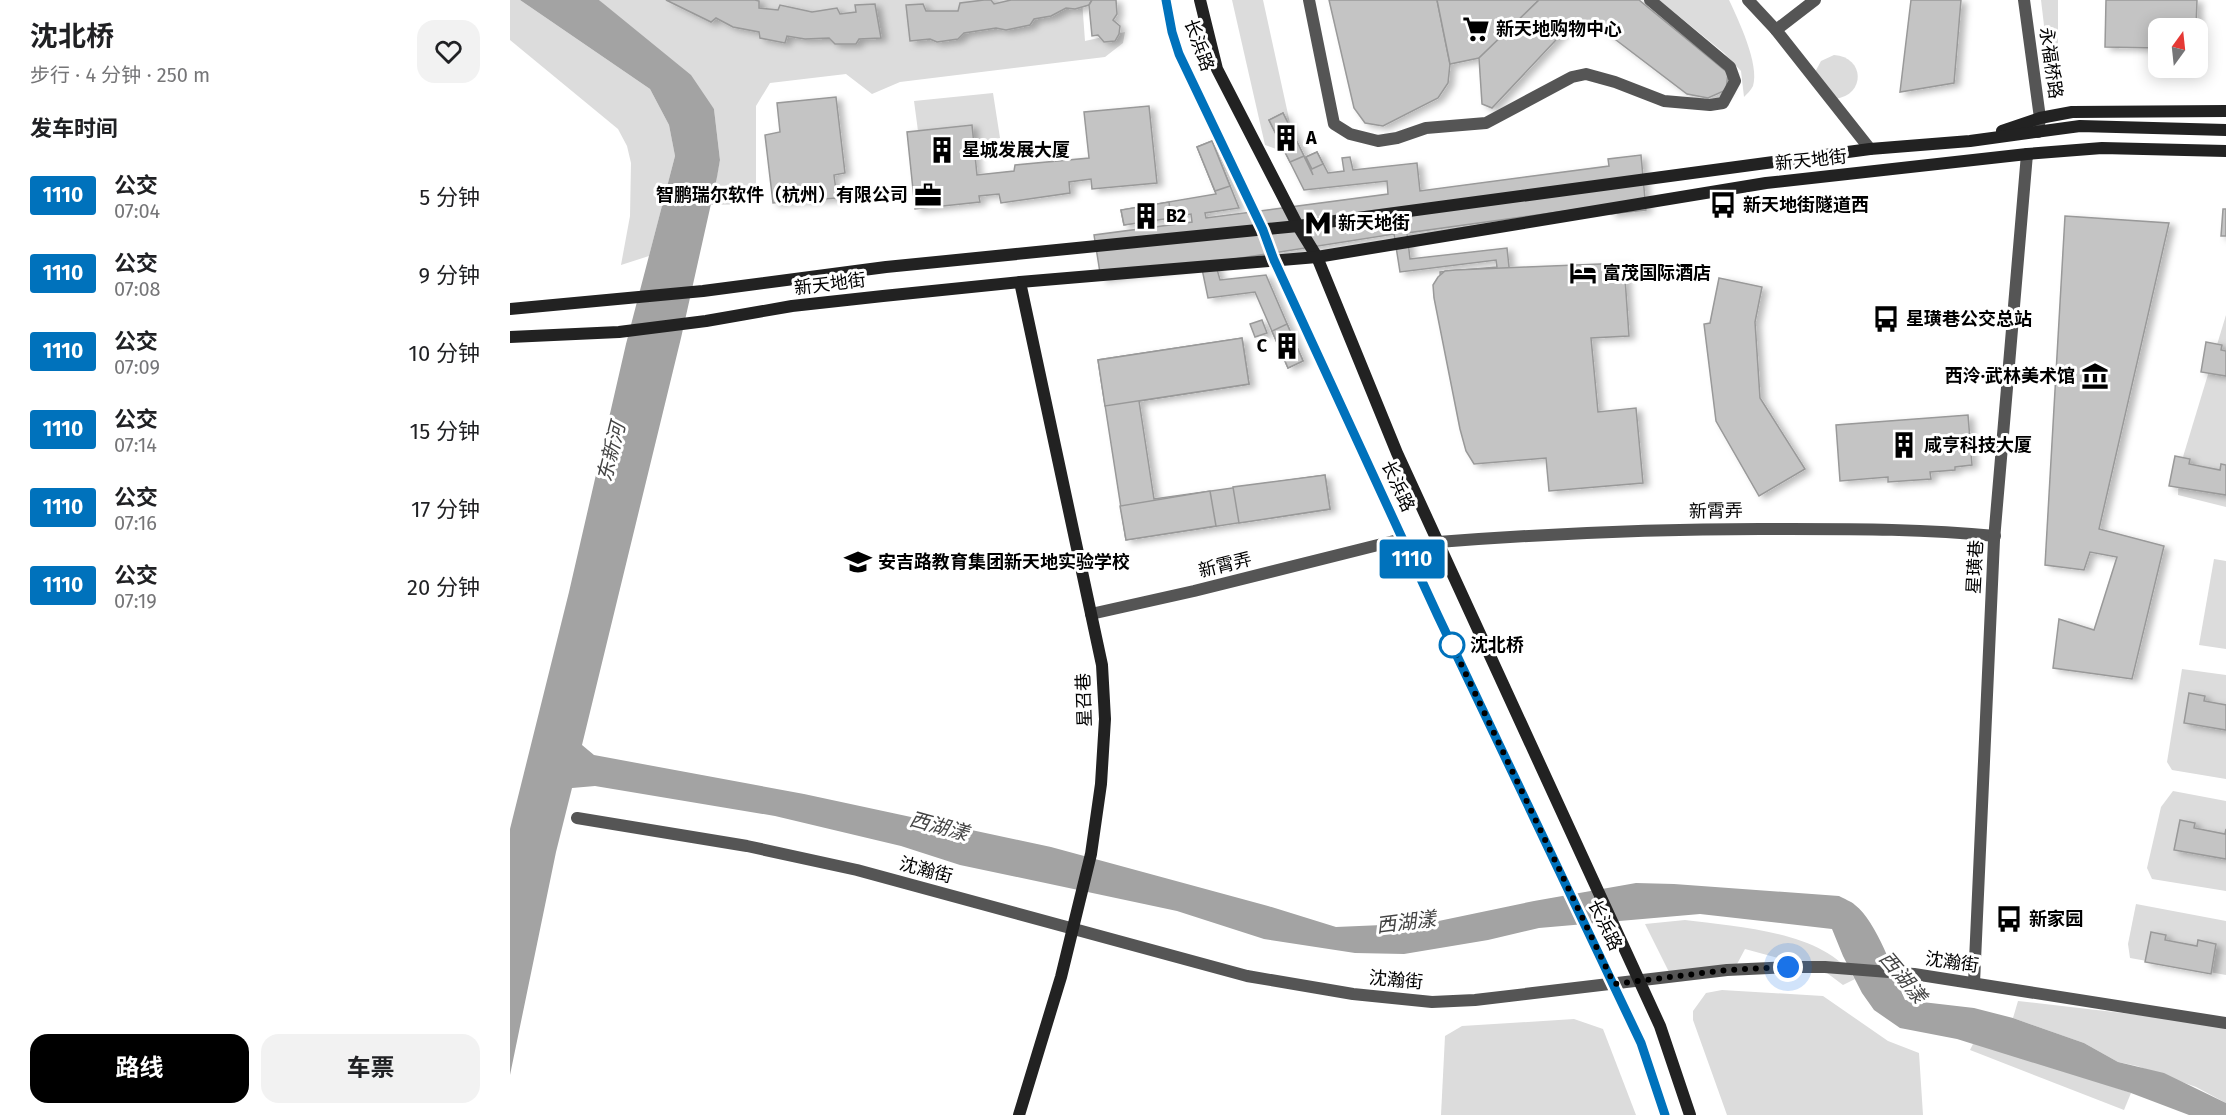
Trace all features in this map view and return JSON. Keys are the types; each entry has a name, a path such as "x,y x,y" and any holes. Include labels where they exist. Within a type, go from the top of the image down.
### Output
{"main road":[{"name":"长浜路","path":"1166,0 1179,54 1263,230 1274,260 1402,539 1614,984 1641,1043 1665,1115"},
{"name":"长浜路","path":"1200,0 1217,69 1298,226 1317,257 1397,453 1660,1026 1690,1115"},
{"path":"1970,141 2040,118 2072,112 2226,111"},
{"name":"新天地街","path":"510,309 703,291 886,267 1298,226 1870,149 1970,141 2080,126 2226,130"},
{"name":"新天地街","path":"510,337 619,332 706,321 792,306 1020,282 1317,257 1766,183 2027,154 2102,148 2226,151"},
{"name":"星召巷","path":"1020,282 1102,666 1105,719 1101,784 1091,854 1060,977 1020,1115"}],"street":[{"path":"1309,0 1334,124 1350,134 1378,141 1397,138 1426,128 1486,123 1572,77 1586,74 1615,82 1664,101 1710,105 1723,103 1735,81 1730,67 1650,0"},
{"path":"1748,0 1776,30 1870,149"},
{"path":"1776,30 1815,0"},
{"name":"永福桥路","path":"2024,0 2040,118 2038,132"},
{"name":"星璜巷","path":"1974,983 1995,536 2027,154"},
{"name":"新霄弄","path":"1438,542 1540,534 1727,528 1892,529 1995,536"},
{"name":"新霄弄","path":"1091,614 1402,539"},
{"name":"沈瀚街","path":"577,818 738,844 857,870 1247,976 1364,995 1432,1002 1475,1000 1727,970 1825,968 1914,975 1974,983 2226,1023"}],"shaded area":[{"path":"510,0 520,0 650,89 669,125 675,156 649,256 621,265 630,216 631,163 627,146 618,129 510,40"},
{"path":"599,0 1082,0 1085,41 1125,32 1123,43 1105,57 900,82 872,94 846,74 770,83 756,106 756,204 711,205 720,160 714,109"},
{"path":"1232,0 1263,0 1293,137 1288,144 1276,149 1265,145"},
{"path":"1659,0 1729,0 1747,42 1753,66 1753,86 1744,97 1741,71 1724,53"},
{"path":"2041,0 2058,0 2058,73 2050,76"},
{"path":"1834,55 1852,62 1858,76 1852,91 1835,99 1814,74 1821,61"},
{"path":"993,93 1000,138 974,142 971,125 918,131 914,101"},
{"path":"2226,315 2226,507 2178,495 2179,470"},
{"path":"2214,559 2226,561 2226,649 2199,645"},
{"path":"2182,669 2226,675 2226,779 2172,770 2167,762"},
{"path":"2173,791 2226,801 2226,891 2152,879 2147,868 2161,807"},
{"path":"2136,904 2226,921 2226,975 2130,958 2128,944"},
{"path":"1685,920 1754,929 1802,941 1841,963 1855,979 1843,985 1823,970 1745,949 1736,966 1670,974 1645,924"},
{"path":"1722,990 1823,996 1888,1041 1919,1053 1923,1115 1727,1115 1693,1020 1693,1011 1706,993"},
{"path":"2018,1001 2226,1025 2226,1103 2196,1087 2137,1066 2118,1062 2084,1043 2013,1018"},
{"path":"1574,1019 1603,1029 1636,1115 1441,1115 1445,1036 1462,1026"},
{"path":"1975,1040 2131,1093 2124,1110 1970,1050"}],"water":[{"path":"520,0 599,0 691,75 714,109 720,160 681,338 582,745 594,755 804,794 1051,847 1268,906 1336,927 1429,923 1636,883 1839,896 1853,904 1871,923 1905,1000 1974,1008 2013,1018 2084,1043 2118,1062 2164,1073 2226,1103 2226,1115 2189,1115 2131,1093 1957,1039 1900,1028 1874,1010 1862,993 1832,929 1700,914 1539,928 1488,940 1404,954 1355,953 1264,939 1177,911 960,865 901,846 775,816 595,786 572,788 556,852 510,1075 510,829 569,592 626,344 675,156 669,125 650,89"}],"building":[{"path":"666,0 755,0 759,1 759,8 778,10 780,5 812,12 837,8 840,14 856,12 855,5 875,4 881,38 859,39 856,44 835,44 829,38 805,39 787,36 785,43 760,38 759,32 733,27 716,18 711,22"},
{"path":"991,0 994,4 1011,0 1092,0 1089,5 1075,9 1066,8 1051,16 1034,19 1030,25 1006,30 996,28 964,33 958,39 937,42 930,39 910,41 906,5 923,4 926,11 958,11 960,3"},
{"path":"1092,0 1116,0 1117,14 1113,20 1120,26 1115,41 1104,42 1098,35 1092,36 1089,5"},
{"path":"1329,0 1437,0 1450,64 1448,83 1438,98 1383,126 1365,123 1354,108"},
{"name":"新天地购物中心","path":"1437,0 1539,0 1479,58 1450,64"},
{"path":"1539,0 1639,0 1728,73 1726,90 1708,98 1687,94 1591,21 1571,24 1492,108 1482,104 1479,58"},
{"path":"1911,0 1961,0 1954,83 1900,92"},
{"path":"2106,0 2197,0 2196,18 2148,18 2148,48 2105,47"},
{"path":"836,97 845,173 834,175 837,198 773,203 765,135 780,132 777,103"},
{"name":"星城发展大厦","path":"1149,106 1157,183 1092,189 1091,179 1069,182 1070,193 1001,203 999,194 979,196 980,202 915,209 907,132 972,125 977,175 1014,171 1015,165 1089,158 1084,112"},
{"name":"新天地街","path":"1283,113 1313,175 1306,157 1317,152 1328,173 1344,171 1342,158 1350,157 1353,170 1417,163 1420,191 1609,166 1608,159 1641,155 1646,210 1611,214 1608,205 1407,233 1410,259 1507,248 1510,276 1441,285 1440,272 1497,267 1496,260 1400,272 1394,234 1215,262 1220,280 1266,275 1303,361 1288,368 1255,292 1208,298 1201,264 1101,279 1094,235 1192,222 1191,214 1124,225 1121,210 1216,194 1197,147 1212,141 1239,208 1205,213 1206,218 1388,194 1387,181 1304,190 1269,120"},
{"name":"A","path":"1283,113 1304,156 1290,162 1269,120"},
{"path":"1212,141 1230,186 1215,191 1197,147"},
{"path":"1317,152 1323,164 1312,169 1306,157"},
{"name":"B2","path":"1169,202 1171,218 1124,225 1121,210"},
{"path":"2223,209 2226,209 2226,236 2221,236"},
{"name":"西泠·武林美术馆","path":"2065,216 2169,223 2099,529 2164,546 2132,679 2053,668 2059,619 2094,630 2117,557 2090,552 2084,570 2045,565"},
{"path":"1624,263 1629,336 1591,338 1598,412 1636,408 1643,483 1549,491 1546,458 1474,464 1466,451 1460,429 1434,298 1433,285 1438,277 1445,271 1455,270"},
{"path":"1719,278 1762,287 1755,322 1760,398 1805,469 1759,496 1716,421 1704,324 1710,323"},
{"path":"1262,320 1267,333 1255,337 1250,324"},
{"name":"C","path":"1287,324 1303,361 1288,368 1272,331"},
{"path":"1242,338 1249,384 1139,401 1154,499 1325,475 1330,509 1126,540 1098,360"},
{"path":"1242,338 1249,384 1105,406 1098,360"},
{"path":"2206,342 2222,345 2221,350 2226,351 2226,376 2201,372"},
{"name":"咸亨科技大厦","path":"1968,415 1972,465 1955,467 1955,470 1930,472 1931,479 1888,482 1888,477 1840,481 1836,425"},
{"path":"2175,456 2190,459 2189,464 2220,470 2221,464 2226,465 2226,495 2169,486"},
{"path":"1325,475 1330,509 1239,523 1233,487"},
{"path":"1210,491 1216,526 1126,540 1120,506"},
{"path":"2189,693 2205,696 2204,701 2226,705 2226,730 2184,723"},
{"path":"2180,820 2195,823 2194,828 2225,834 2226,829 2226,859 2174,850"},
{"path":"2151,932 2166,935 2165,940 2197,946 2198,940 2216,944 2211,974 2145,962"}],"bus line":[{"name":"1110","path":"1166,0 1179,54 1263,230 1274,260 1429,597 1641,1043 1665,1115"}],"place":[{"name":"新天地购物中心","path":"1476,29"},
{"name":"A","path":"1286,138"},
{"name":"星城发展大厦","path":"942,150"},
{"name":"智鹏瑞尔软件（杭州）有限公司","path":"928,195"},
{"name":"新天地街隧道西","path":"1723,205"},
{"name":"B2","path":"1146,216"},
{"name":"新天地街","path":"1318,223"},
{"name":"富茂国际酒店","path":"1583,273"},
{"name":"星璜巷公交总站","path":"1886,319"},
{"name":"C","path":"1287,346"},
{"name":"西泠·武林美术馆","path":"2095,376"},
{"name":"咸亨科技大厦","path":"1904,445"},
{"name":"安吉路教育集团新天地实验学校","path":"858,562"},
{"name":"沈北桥","path":"1452,645"},
{"name":"新家园","path":"2009,919"}],"route":[{"path":"1452,645 1614,984 1727,970 1788,967"}],"water label":[{"name":"东新河","path":"611,452"},
{"name":"西湖漾","path":"939,826"},
{"name":"西湖漾","path":"1406,922"},
{"name":"西湖漾","path":"1903,977"}]}
